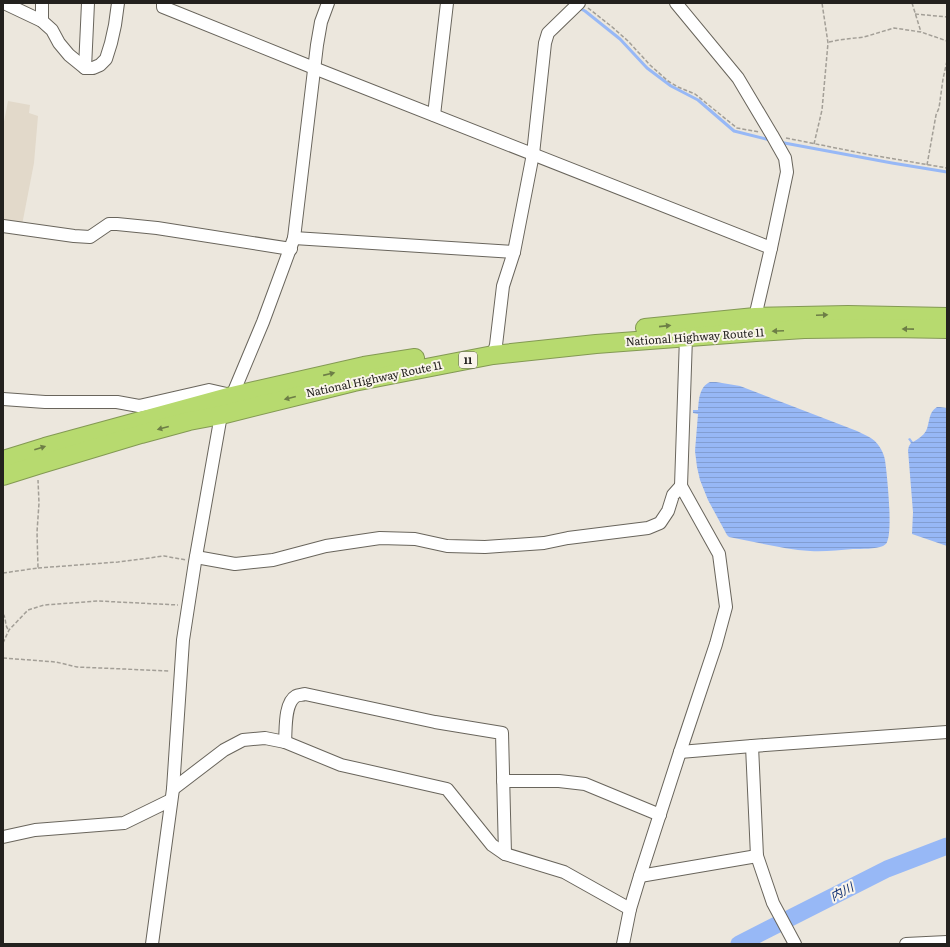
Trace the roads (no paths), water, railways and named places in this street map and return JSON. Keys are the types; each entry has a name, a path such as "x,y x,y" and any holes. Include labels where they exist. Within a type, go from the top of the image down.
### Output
{"highway":[{"name":"National Highway Route 11","path":"3,476 189,421 221,415 354,382 494,350 559,337 755,325 848,315 947,317"},
{"name":"National Highway Route 11","path":"3,460 45,447 232,396 364,366 494,350 686,337 755,325 804,330 891,328 947,329"}],"street":[{"path":"4,3 42,21 52,30 59,43 69,55 85,68 93,68 100,65 106,59 115,26 118,3"},
{"path":"42,3 42,21"},
{"path":"85,68 88,3"},
{"path":"163,3 163,7 314,68 771,248"},
{"path":"152,944 172,794 183,640 221,415 232,396 263,322 292,243 317,45 321,22 328,3"},
{"path":"434,115 447,3"},
{"path":"676,3 738,78 785,158 787,172 755,325"},
{"path":"494,350 503,286 514,252 533,154 545,43 548,33 579,6"},
{"path":"3,226 90,237 109,224 117,224 292,243 514,252"},
{"path":"623,944 630,909 640,876 716,644 726,608 720,554 681,486 686,337"},
{"path":"3,399 45,402 117,402 139,406 209,390 232,396"},
{"path":"196,560 235,564 273,560 326,546 380,538 415,539 447,546 486,547 544,543 568,538 648,528 660,523 668,511 673,495 681,486"},
{"path":"285,742 290,701 296,696 305,694 435,722 502,733 505,854"},
{"path":"680,752 947,732"},
{"path":"3,837 35,830 124,823 172,794 224,750 242,740 265,738 285,742 341,765 447,789 492,845 505,854 564,872 630,909"},
{"path":"752,746 757,856 773,903 793,940"},
{"path":"503,781 559,781 585,784 660,815"},
{"path":"640,876 757,856"},
{"path":"906,944 947,942"}],"water":[{"path":"710,382 740,386 857,431 875,441 885,460 887,477 890,526 886,544 873,548 815,551 780,547 729,537 708,500 700,480 695,451 698,414 693,413 693,410 698,410 699,398 702,390 706,384"},
{"path":"937,407 947,408 947,546 912,534 913,512 908,450 911,443 908,439 910,438 913,442 919,439 926,431 932,412"}],"waterway":[{"path":"579,8 585,11 620,39 647,68 671,86 698,100 734,131 770,140"},
{"path":"779,142 947,172"},
{"name":"内川","path":"739,944 887,869 947,846"}]}
